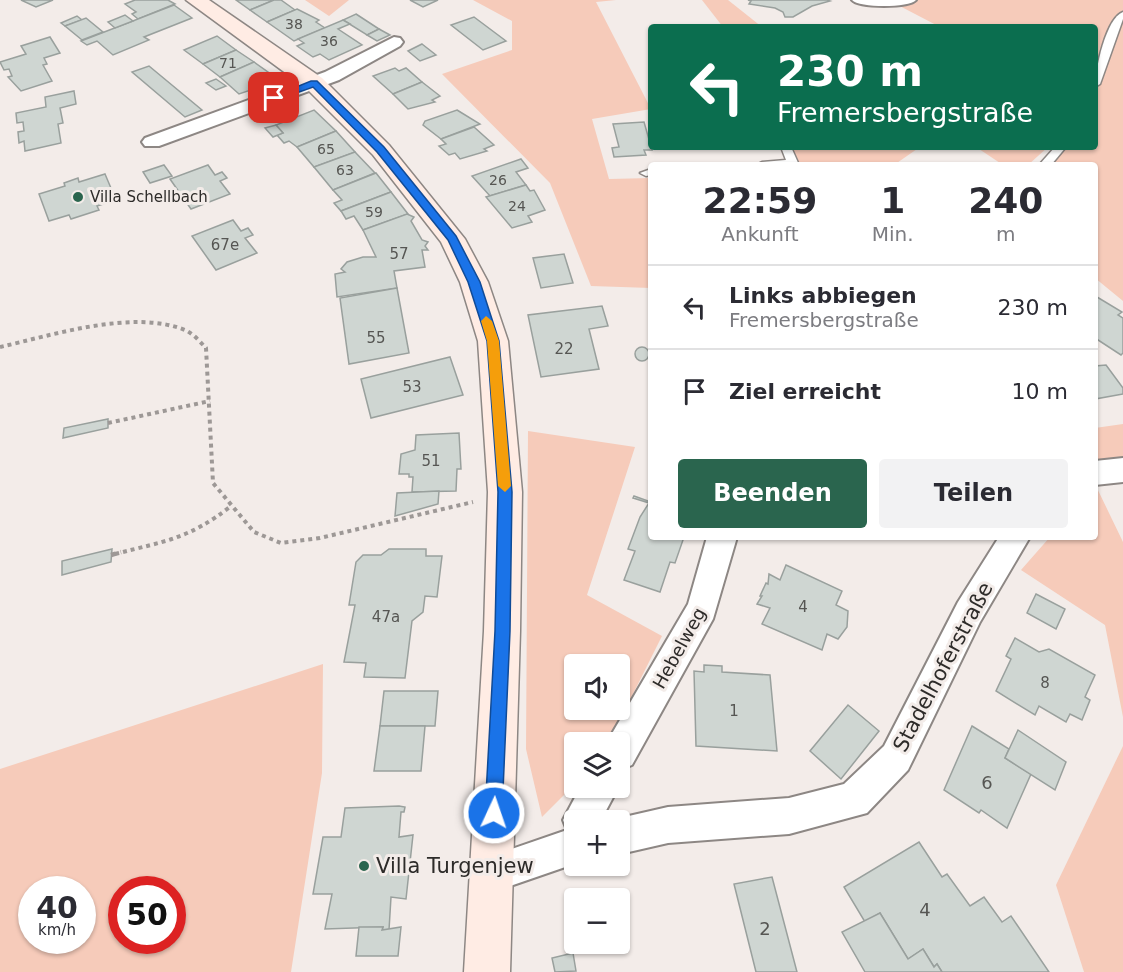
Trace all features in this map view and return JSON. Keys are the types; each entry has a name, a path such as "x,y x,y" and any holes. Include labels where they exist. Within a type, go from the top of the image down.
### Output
{"main road":[{"path":"196,0 314,83 381,150 452,239 474,282 493,341 505,492 502,631 487,972"}],"street":[{"path":"861,0 907,0"},
{"path":"152,142 332,76 394,42"},
{"path":"1098,472 1123,470"},
{"name":"Hebelweg","path":"630,735 702,609 721,540"},
{"name":"Stadelhoferstraße","path":"630,834 668,825 789,816 854,800 896,758 969,612 1013,540"},
{"path":"490,874 564,841"}],"lane":[{"path":"1098,75 1118,18 1123,15"},
{"path":"1048,162 1058,150"}],"path":[{"path":"0,347 127,323 167,324 188,330 206,348 213,483 254,531 281,543 320,538 456,508 505,492"},
{"path":"108,423 210,401"},
{"path":"111,555 186,536 231,506"}],"shaded area":[{"path":"305,0 349,0 329,16"},
{"path":"473,0 616,0 596,2 648,103 648,110 592,119 609,179 648,178 648,288 591,286 550,183 442,74 512,50 512,21"},
{"path":"702,0 728,0 758,24 721,24"},
{"path":"861,0 1123,0 1123,301 1098,280 1098,162 1048,162 1058,150 1098,150 1098,24 934,24 892,2"},
{"path":"793,150 916,150 898,162 799,162"},
{"path":"980,150 1045,150 1031,162 998,162"},
{"path":"1123,424 1123,464 1098,465 1098,428"},
{"path":"528,431 635,447 587,595 662,636 630,700 630,654 564,654 564,720 620,720 614,732 564,732 564,795 542,817 526,749"},
{"path":"1098,490 1123,542 1123,717 1105,625 1021,570 1047,540 1098,540"},
{"path":"323,664 322,773 291,972 0,972 0,769"},
{"path":"1123,746 1123,972 1084,972 1056,885"}],"building":[{"path":"21,0 53,0 36,7"},
{"path":"135,0 168,0 175,4 138,19 132,14 136,12 125,4"},
{"path":"236,0 274,0 250,10"},
{"path":"274,0 281,0 295,10 267,22 250,10"},
{"path":"410,0 438,0 423,7"},
{"path":"748,0 830,1 812,6 793,17 785,17 783,12 775,8 749,4 751,1"},
{"path":"174,5 192,18 144,37 149,40 113,55 97,41 87,45 81,41"},
{"path":"297,9 319,20 316,22 325,28 294,41 267,22"},
{"path":"356,14 379,29 367,35 343,20"},
{"path":"125,15 133,21 115,28 108,22"},
{"path":"77,16 82,20 65,26 61,23"},
{"path":"474,17 506,41 483,50 451,25"},
{"path":"86,18 103,32 82,40 65,26"},
{"path":"343,20 350,24 338,29 362,45 329,60 320,54 313,57 297,46 304,43 298,39"},
{"path":"379,29 390,35 377,41 367,35"},
{"path":"217,36 236,50 203,64 184,50"},
{"path":"50,37 60,53 44,58 47,64 43,65 52,81 21,91 8,77 12,76 9,69 4,70 0,62 26,54 21,46"},
{"path":"422,44 436,55 420,61 408,51"},
{"path":"236,50 254,62 220,77 203,64"},
{"path":"254,62 275,77 272,83 239,94 220,77"},
{"path":"149,66 202,110 185,117 132,72"},
{"path":"395,68 399,71 406,68 422,82 393,94 373,76"},
{"path":"216,79 226,86 216,90 206,83"},
{"path":"422,82 440,96 432,100 435,102 408,109 393,94"},
{"path":"74,91 76,104 60,108 63,123 58,124 61,143 25,151 24,141 19,143 18,132 24,131 23,122 17,123 16,113 46,107 45,97"},
{"path":"314,110 336,131 297,147 289,141 284,143 277,135 283,133 276,125"},
{"path":"457,110 480,124 441,139 423,125 425,121"},
{"path":"644,122 648,136 648,150 644,150 646,155 614,157 612,148 619,147 613,124"},
{"path":"276,125 283,133 273,137 265,128"},
{"path":"474,127 494,145 484,149 487,151 460,159 455,153 449,155 439,146 446,144 441,139"},
{"path":"336,131 355,152 314,167 297,147"},
{"path":"355,152 375,173 333,190 314,167"},
{"path":"521,159 528,168 516,172 526,185 490,196 472,176"},
{"path":"164,165 172,176 150,183 143,172"},
{"path":"208,165 215,175 222,172 227,178 220,181 230,194 191,209 170,179"},
{"path":"376,173 391,192 341,211 334,203 342,200 333,190"},
{"name":"Villa Schellbach","path":"105,174 116,200 97,206 99,210 71,219 69,215 49,221 39,194 65,186 64,183 78,178 79,182"},
{"path":"526,185 530,191 534,190 545,210 528,216 532,222 512,228 486,197"},
{"path":"391,192 408,214 363,230 354,216 346,219 341,211"},
{"path":"407,214 414,217 411,221 422,240 428,242 425,246 428,250 422,250 425,267 394,271 397,288 337,297 335,274 345,272 341,269 347,262 363,257 376,257 363,230"},
{"path":"233,220 241,231 248,228 253,235 245,238 257,253 216,270 192,236"},
{"path":"564,254 573,283 541,288 533,258"},
{"path":"397,288 409,353 349,364 340,298"},
{"path":"1098,298 1122,312 1118,315 1123,318 1123,353 1121,355 1098,340"},
{"path":"602,306 608,326 589,329 599,369 541,377 528,315"},
{"path":"642,347 647,349 647,359 642,361 637,359 635,354 637,349"},
{"path":"450,357 463,395 371,418 361,379"},
{"path":"1106,365 1123,388 1123,394 1098,398 1098,366"},
{"path":"108,419 108,428 63,438 64,428"},
{"path":"459,433 461,469 457,469 456,491 412,492 413,477 409,477 409,474 399,474 401,454 415,450 416,435"},
{"path":"439,491 438,504 395,516 397,493"},
{"path":"634,496 648,503 633,498"},
{"path":"648,505 648,540 683,540 675,563 670,562 660,592 624,580 635,551 628,549 640,517"},
{"path":"112,549 111,562 62,575 62,561"},
{"path":"389,549 426,549 426,556 442,556 437,597 425,596 423,612 412,621 405,678 364,677 366,663 344,662 355,605 349,605 356,562 363,555 381,555"},
{"path":"786,565 842,591 836,605 848,611 847,627 838,639 827,634 822,650 762,624 770,608 757,604 762,596 760,596 766,583 768,584 769,574 780,580"},
{"path":"1036,594 1065,609 1056,629 1027,613"},
{"path":"1015,638 1039,652 1049,649 1095,675 1085,697 1090,700 1082,720 1070,714 1066,722 1039,706 1035,715 996,691 1011,659 1006,656"},
{"path":"704,665 722,666 722,672 770,675 777,751 696,746 694,671 704,672"},
{"path":"384,691 438,691 435,726 380,726"},
{"path":"848,705 879,731 841,779 810,751"},
{"path":"380,726 425,726 421,771 374,771"},
{"path":"972,726 1009,749 1005,758 1031,774 1007,828 981,810 979,813 944,790"},
{"path":"1018,730 1066,762 1055,790 1005,758"},
{"name":"Villa Turgenjew","path":"405,807 404,812 401,812 399,837 413,835 406,899 391,897 389,930 382,930 383,927 325,929 332,894 313,894 323,837 341,837 345,808"},
{"path":"919,842 942,877 947,874 970,906 984,897 1002,922 1011,916 1049,972 942,972 937,964 934,967 923,949 908,959 880,913 865,922 844,887"},
{"path":"772,877 797,972 756,972 734,884"},
{"path":"880,913 908,959 923,949 934,967 937,964 942,972 865,972 842,932"},
{"path":"359,927 383,927 382,930 401,927 398,956 356,956"},
{"path":"573,954 576,971 555,972 552,958"}],"slow traffic":[{"path":"486,321 493,341 505,486"}],"place":[{"name":"Villa Schellbach","path":"78,197"},
{"name":"Villa Turgenjew","path":"364,866"}],"route":[{"path":"274,98 314,83 381,150 452,239 474,282 493,341 505,492 494,813"}]}
